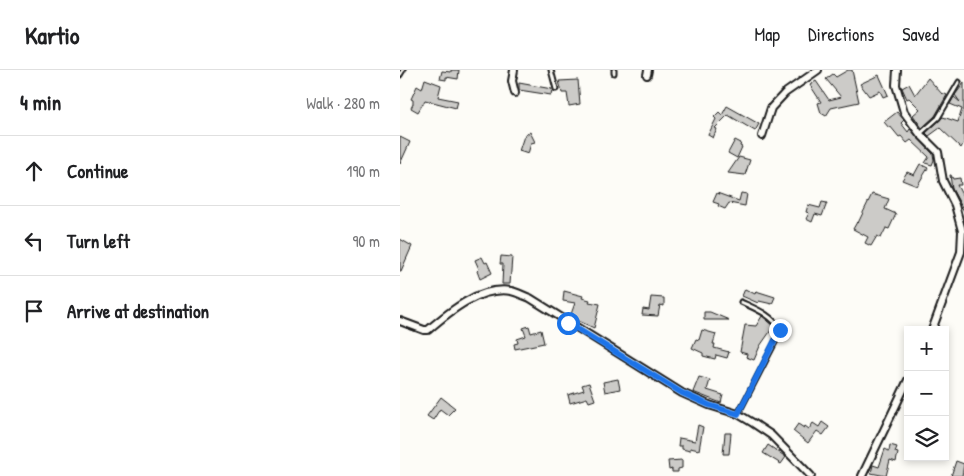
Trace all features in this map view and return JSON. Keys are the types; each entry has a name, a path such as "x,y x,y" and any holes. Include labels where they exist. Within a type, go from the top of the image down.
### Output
{"street":[{"path":"514,70 512,81 515,92"},
{"path":"762,136 771,108 784,93 818,70"},
{"path":"896,70 896,85 900,103 908,120 938,152 943,181 955,205 962,232 961,252 934,326"},
{"path":"400,321 428,330 456,307 472,298 498,291 512,291 530,298 600,344 682,393 709,405 738,414 771,435 811,476"},
{"path":"862,476 904,388"}],"lane":[{"path":"400,75 403,70"},
{"path":"551,70 556,89"},
{"path":"920,134 938,118 959,82"},
{"path":"738,414 780,330 777,323 767,314 741,302"}],"building":[{"path":"451,70 459,70 458,79 446,77 446,80 440,79 442,71 451,72"},
{"path":"848,70 852,70 859,102 831,108 826,116 821,113 818,103 821,102 810,85 816,81 829,100 841,97 826,79 833,74 836,77"},
{"path":"879,75 888,95 883,97 880,91 869,96 860,84"},
{"path":"928,78 942,94 947,95 935,116 922,128 913,115 920,109 909,98 907,99 902,88 909,84 915,95"},
{"path":"425,79 441,85 438,97 458,101 456,108 425,100 418,112 411,108 413,100 411,99 417,86 422,89"},
{"path":"578,80 580,104 569,106 567,93 562,93 559,81"},
{"path":"519,83 552,89 551,95 519,90"},
{"path":"964,83 964,142 961,148 940,128 929,136 926,133 943,117 958,122 962,109 950,104 954,97 960,102 955,95"},
{"path":"727,106 759,124 755,131 728,115 715,128 717,129 713,138 708,135 716,119 714,117 719,112 722,115"},
{"path":"897,112 904,120 901,123 908,132 910,129 933,154 934,160 932,165 925,163 929,157 911,140 907,143 884,122"},
{"path":"530,132 535,142 531,143 528,154 519,151 524,136"},
{"path":"400,137 410,142 400,164"},
{"path":"735,140 741,143 740,146 742,147 737,158 728,153"},
{"path":"739,157 750,160 745,175 728,173"},
{"path":"920,164 928,168 917,186 902,180 907,172 914,175"},
{"path":"950,175 953,179 960,178 961,185 957,185 964,199 964,211 952,189"},
{"path":"717,193 739,201 741,193 747,194 745,206 729,203 725,209 718,206 719,204 713,202"},
{"path":"872,194 889,199 885,209 896,214 889,229 886,228 881,238 877,236 871,246 865,243 868,237 853,229 858,223"},
{"path":"822,202 827,203 822,216 815,214 812,222 806,219 809,213 806,212 808,205 820,208"},
{"path":"400,239 412,246 401,271 400,271"},
{"path":"501,256 512,257 510,284 502,284 503,264 500,264"},
{"path":"482,257 485,263 487,262 492,273 480,279 477,271 479,269 475,260"},
{"path":"745,289 755,294 756,291 775,297 772,304 759,301 758,303 742,296"},
{"path":"564,291 583,296 582,298 590,300 589,302 600,304 594,328 570,317 575,303 563,301"},
{"path":"651,297 664,298 664,306 660,305 658,316 642,315 643,309 649,310"},
{"path":"704,312 710,312 729,320 704,320"},
{"path":"762,316 774,326 760,346 754,360 746,357 747,354 740,352 745,325 756,326"},
{"path":"529,326 531,333 541,330 544,343 515,349 514,344 518,343 517,339 526,336 523,328"},
{"path":"702,330 716,334 713,344 715,344 714,348 729,352 727,358 716,355 715,359 703,356 703,353 692,348 696,339 699,340"},
{"path":"699,377 710,380 707,390 723,395 721,403 693,392"},
{"path":"618,379 620,389 605,392 603,382"},
{"path":"589,383 595,400 589,402 587,398 570,403 568,395 584,390 582,385"},
{"path":"441,397 455,408 448,415 440,409 433,420 427,416"},
{"path":"822,422 829,427 823,435 817,431 808,443 793,431 798,424 809,429 813,423 819,427"},
{"path":"698,425 703,427 699,450 690,448 690,451 682,449 682,446 678,446 679,438 695,441"},
{"path":"725,433 731,433 729,454 723,454"},
{"path":"768,445 786,457 781,464 763,453"},
{"path":"890,445 897,447 895,452 898,453 896,462 890,460 886,476 871,473 873,465 879,467 885,449 889,451"},
{"path":"682,460 682,468 678,469 678,472 672,472 672,469 669,470 668,461"},
{"path":"956,461 964,464 962,476 951,476"}],"route":[{"path":"568,323 664,384 709,405 738,414 780,330"}]}
